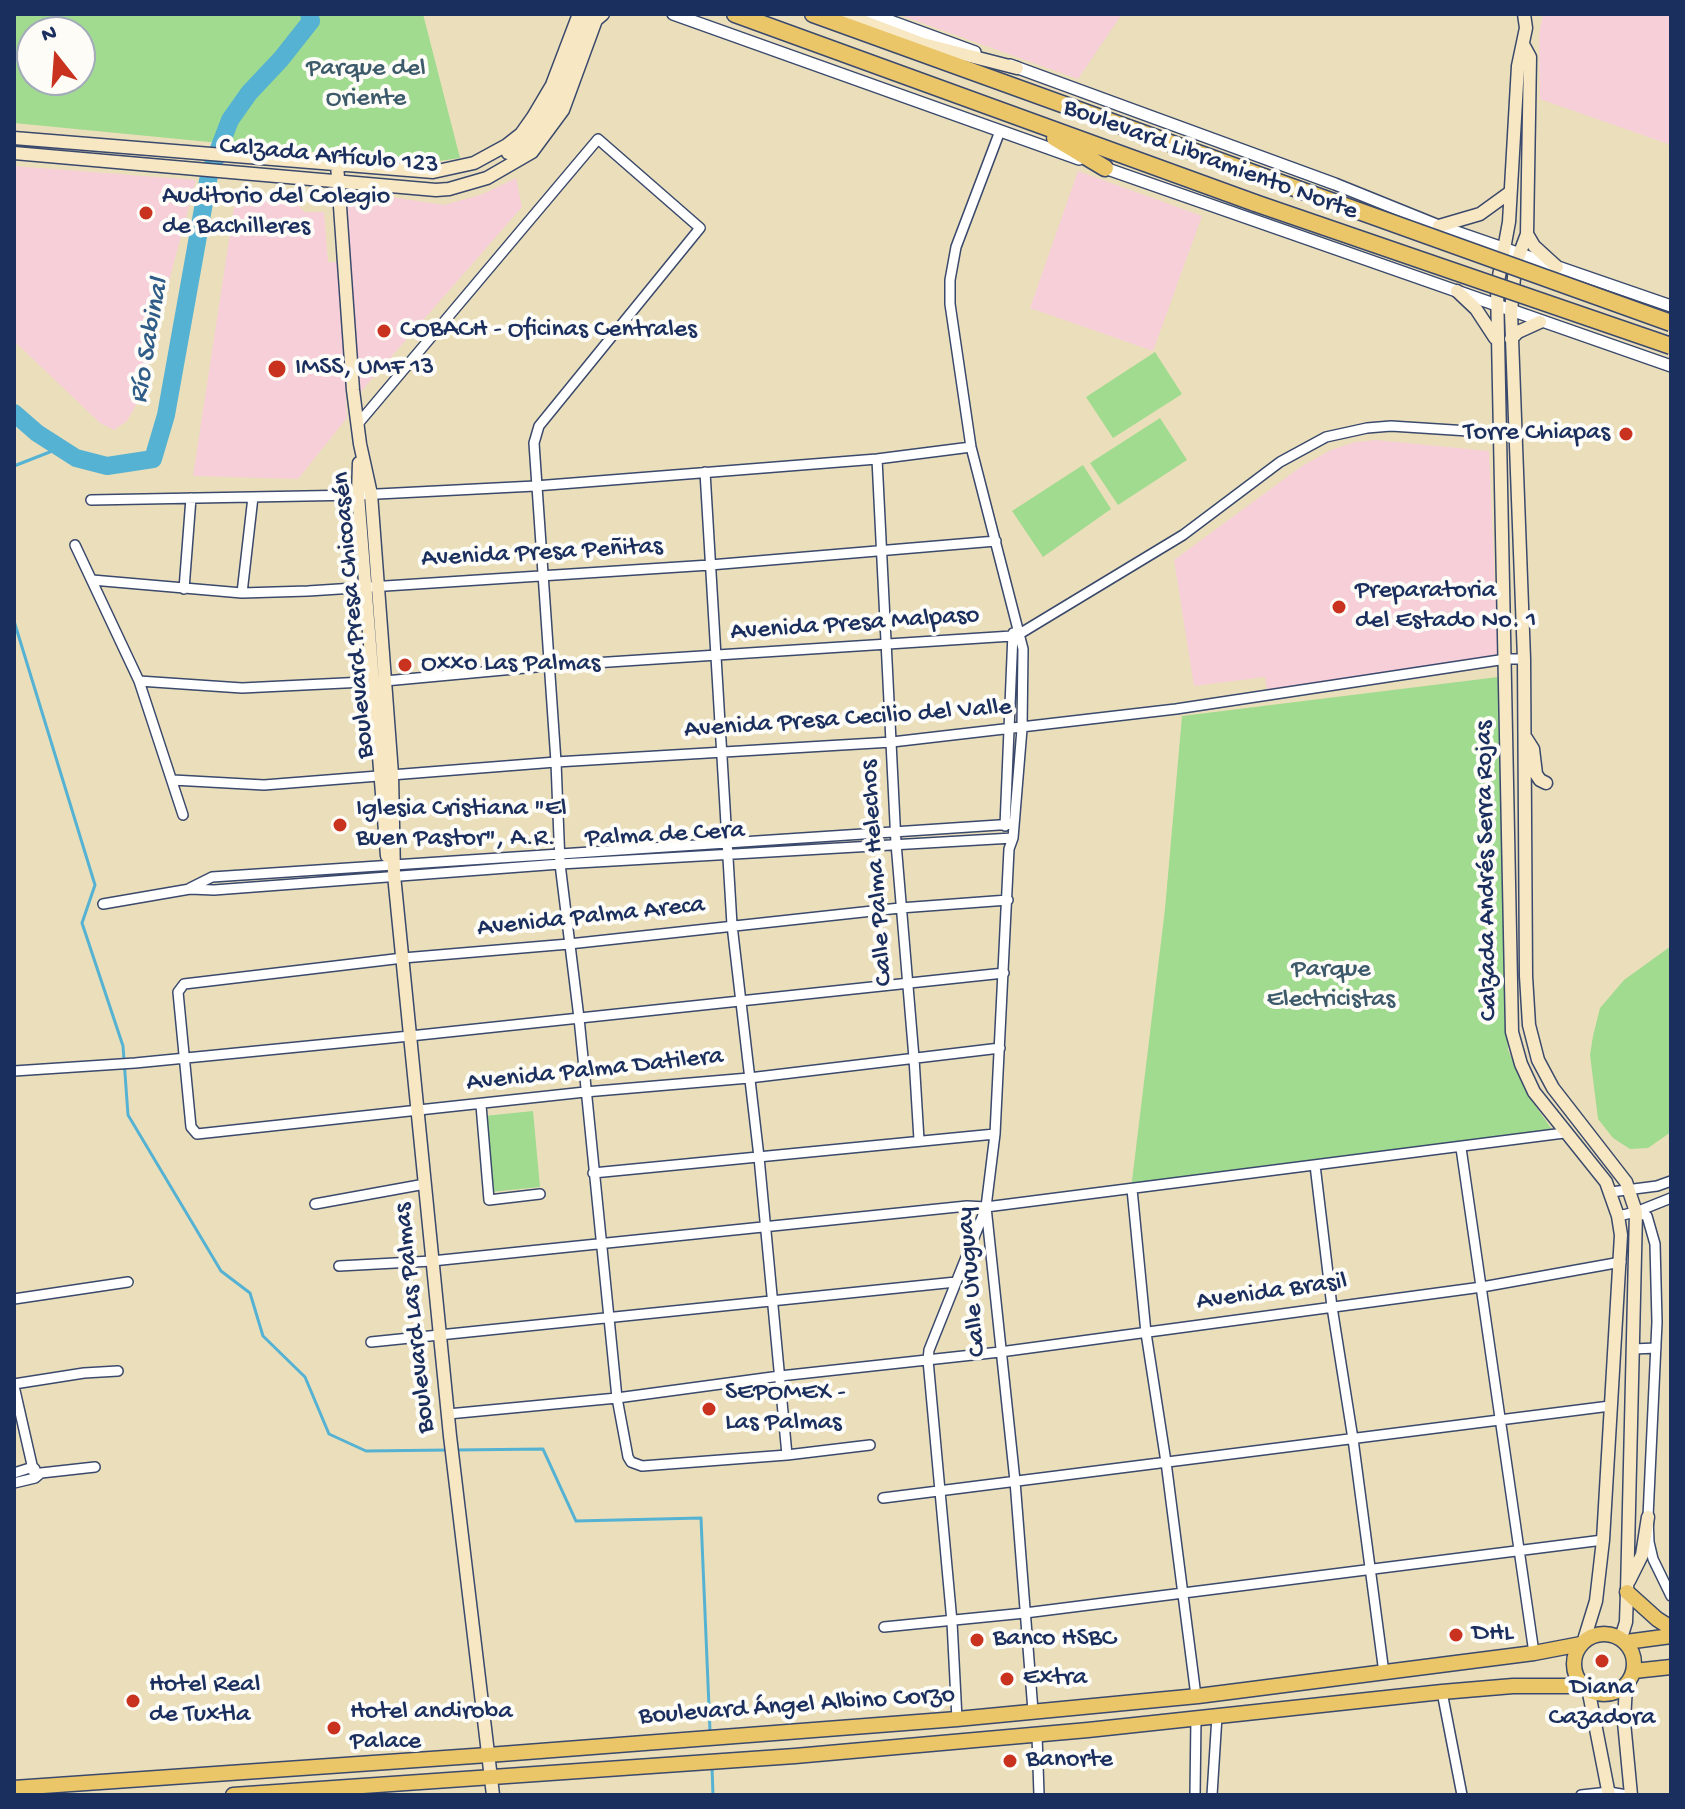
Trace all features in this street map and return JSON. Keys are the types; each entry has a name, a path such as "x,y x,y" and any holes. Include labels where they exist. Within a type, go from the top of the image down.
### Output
{"highway":[{"name":"Boulevard Libramiento Norte","path":"735,14 1255,203 1671,346"},
{"name":"Boulevard Libramiento Norte","path":"813,14 1671,323"},
{"path":"1023,119 1105,168"}],"main road":[{"name":"Calzada Artículo 123","path":"14,138 433,172 474,163 521,134 552,85 579,14"},
{"path":"844,14 923,44 1017,68"},
{"path":"1524,14 1524,46 1530,57 1527,234 1534,246 1557,267"},
{"name":"Calzada Artículo 123","path":"14,153 449,189 487,178 532,152 563,110 596,16"},
{"path":"474,163 509,152 526,142 558,96 596,16"},
{"name":"Calzada Andrés Serra Rojas","path":"1524,46 1518,66 1509,222 1497,306 1512,1032 1521,1064 1534,1092 1564,1133 1585,1154 1611,1192 1618,1216 1621,1262 1603,1540 1596,1601 1582,1642"},
{"name":"Boulevard Presa Chicoasén","path":"337,164 380,681 392,868"},
{"path":"1439,226 1480,214 1509,193"},
{"name":"Calzada Andrés Serra Rojas","path":"1527,234 1517,260 1511,339 1524,659 1529,1025 1538,1060 1553,1088 1629,1188 1636,1212 1624,1640"},
{"path":"1457,291 1476,309 1497,340"},
{"path":"1511,339 1518,332 1540,322"},
{"path":"1525,736 1533,749 1536,774 1546,783"},
{"name":"Boulevard Las Palmas","path":"392,868 452,1455 493,1795"},
{"path":"1614,1349 1633,1349"},
{"path":"1648,1517 1642,1555 1627,1588 1657,1619 1671,1628"},
{"path":"1609,1794 1585,1687 1574,1671 1574,1660 1582,1642 1606,1633 1624,1640 1671,1636"},
{"path":"1585,1687 1601,1694 1614,1693 1626,1685 1634,1671 1633,1652 1624,1640"},
{"name":"Boulevard Ángel Albino Corzo","path":"14,1788 957,1719 1196,1696 1384,1673 1534,1653 1582,1642"},
{"path":"1634,1671 1671,1667"},
{"path":"1626,1685 1624,1722 1629,1795"},
{"name":"Boulevard Ángel Albino Corzo","path":"233,1795 316,1793 1037,1735 1513,1686 1585,1687"},
{"path":"1099,1705 1101,1717 1111,1727"},
{"path":"1088,1730 1099,1705"}],"street":[{"path":"673,14 1671,366"},
{"path":"871,14 1335,184 1517,260 1557,267 1671,306"},
{"path":"1000,131 956,247 950,280 950,304 971,447 1023,649 1022,729 1009,837"},
{"path":"357,425 598,139 700,228 539,426 534,443 560,859 617,1398 628,1457 631,1462 642,1466 870,1445"},
{"name":"Avenida Presa Malpaso","path":"139,681 242,688 380,681 547,666 885,646 1016,631 1183,535 1280,462 1326,437 1391,426 1515,434"},
{"path":"91,500 365,494 535,486 877,459 971,447"},
{"name":"Calle Palma Helechos","path":"877,459 900,908 919,1140"},
{"path":"705,472 732,925 774,1301 787,1455"},
{"path":"242,593 253,497"},
{"path":"184,589 191,498"},
{"name":"Avenida Presa Peñitas","path":"92,580 242,593 710,565 996,541"},
{"path":"75,545 139,681 183,815"},
{"path":"1010,824 1016,631"},
{"name":"Avenida Presa Cecilio del Valle","path":"173,780 264,785 556,762 892,742 1176,709 1506,659 1524,659"},
{"name":"Palma de Cera","path":"727,849 896,831 1010,824"},
{"name":"Palma de Cera","path":"103,904 190,889 214,890 392,868 1009,837"},
{"name":"Calle Uruguay","path":"1009,837 995,1134 986,1207 1015,1481 1033,1711"},
{"name":"Avenida Palma Areca","path":"186,1057 180,986 184,984 403,958 1008,900"},
{"path":"14,1071 135,1063 410,1036 1004,973"},
{"name":"Avenida Palma Datilera","path":"186,1057 191,1127 194,1132 749,1078 1000,1048"},
{"path":"481,1105 489,1200 540,1194"},
{"path":"339,1266 432,1261 967,1206 986,1207 1564,1133"},
{"path":"593,1173 995,1134"},
{"path":"1461,1148 1534,1653"},
{"path":"1315,1165 1384,1673"},
{"path":"1611,1192 1671,1181"},
{"path":"315,1204 425,1184"},
{"path":"1132,1189 1146,1333 1196,1696"},
{"path":"1618,1216 1671,1198"},
{"path":"957,1719 952,1622 928,1360 929,1350 986,1207"},
{"path":"1636,1212 1647,1216 1655,1244 1656,1348 1649,1542 1653,1559 1671,1596"},
{"name":"Avenida Brasil","path":"448,1414 617,1398 780,1376 1000,1352 1482,1287 1621,1262"},
{"path":"14,1299 128,1282"},
{"path":"371,1342 956,1282"},
{"path":"1633,1349 1656,1348"},
{"path":"36,1473 14,1385 84,1373 118,1371"},
{"path":"883,1498 1610,1406"},
{"path":"14,1473 95,1467"},
{"path":"14,1483 36,1473"},
{"path":"884,1627 952,1622 1603,1540"},
{"path":"1442,1692 1462,1795"},
{"path":"1212,1795 1217,1716"},
{"path":"1195,1795 1196,1718"},
{"path":"1037,1735 1039,1795"},
{"path":"1581,1795 1629,1795"}],"shaded area":[{"path":"897,14 1122,14 1078,79"},
{"path":"1543,14 1671,14 1671,145 1540,99 1539,34"},
{"path":"14,166 196,180 136,405 127,421 114,430 100,423 14,341"},
{"path":"1078,171 1202,216 1153,351 1030,308"},
{"name":"COBACH - Oficinas Centrales","path":"516,178 522,207 357,396 345,190 444,205 483,194"},
{"name":"IMSS, UMF 13","path":"236,194 292,200 305,212 324,212 328,262 338,262 347,418 298,479 193,476"},
{"name":"Preparatoria del Estado No. 1","path":"1376,440 1489,451 1498,655 1267,690 1265,677 1194,686 1174,560 1302,466 1331,450 1355,442"}],"green space":[{"name":"Parque del Oriente","path":"14,14 423,14 460,158 425,163 14,123"},
{"path":"1155,352 1182,394 1113,438 1086,397"},
{"path":"1160,418 1187,460 1118,505 1090,463"},
{"path":"1083,465 1111,509 1043,557 1012,511"},
{"name":"Parque Electricistas","path":"1498,677 1508,1050 1528,1095 1553,1131 1131,1189 1165,909 1182,716"},
{"path":"1671,946 1671,1132 1648,1148 1630,1149 1613,1138 1598,1119 1590,1055 1593,1036 1600,1008 1624,980"},
{"path":"533,1111 540,1187 491,1192 484,1116"}],"waterway":[{"name":"Río Sabinal","path":"14,413 37,433 76,458 107,466 153,459 166,415 209,175 230,120 311,21 309,14"},
{"path":"14,466 60,448"},
{"path":"14,621 95,885 82,923 123,1046 128,1115 221,1271 250,1293 263,1336 305,1377 329,1434 366,1451 448,1450"},
{"path":"456,1450 543,1449 576,1521 701,1518 710,1731"},
{"path":"712,1767 713,1795"}],"place":[{"name":"Auditorio del Colegio de Bachilleres","path":"146,213"},
{"name":"COBACH - Oficinas Centrales","path":"384,331"},
{"name":"IMSS, UMF 13","path":"277,369"},
{"name":"Torre Chiapas","path":"1626,434"},
{"name":"Preparatoria del Estado No. 1","path":"1339,607"},
{"name":"Oxxo Las Palmas","path":"405,665"},
{"name":"Iglesia Cristiana \"El Buen Pastor\", A.R.","path":"340,825"},
{"name":"SEPOMEX - Las Palmas","path":"709,1409"},
{"name":"DHL","path":"1456,1635"},
{"name":"Banco HSBC","path":"977,1640"},
{"name":"Diana Cazadora","path":"1602,1661"},
{"name":"Extra","path":"1007,1679"},
{"name":"Hotel Real de Tuxtla","path":"133,1701"},
{"name":"Hotel andiroba Palace","path":"334,1728"},
{"name":"Banorte","path":"1010,1761"}]}
